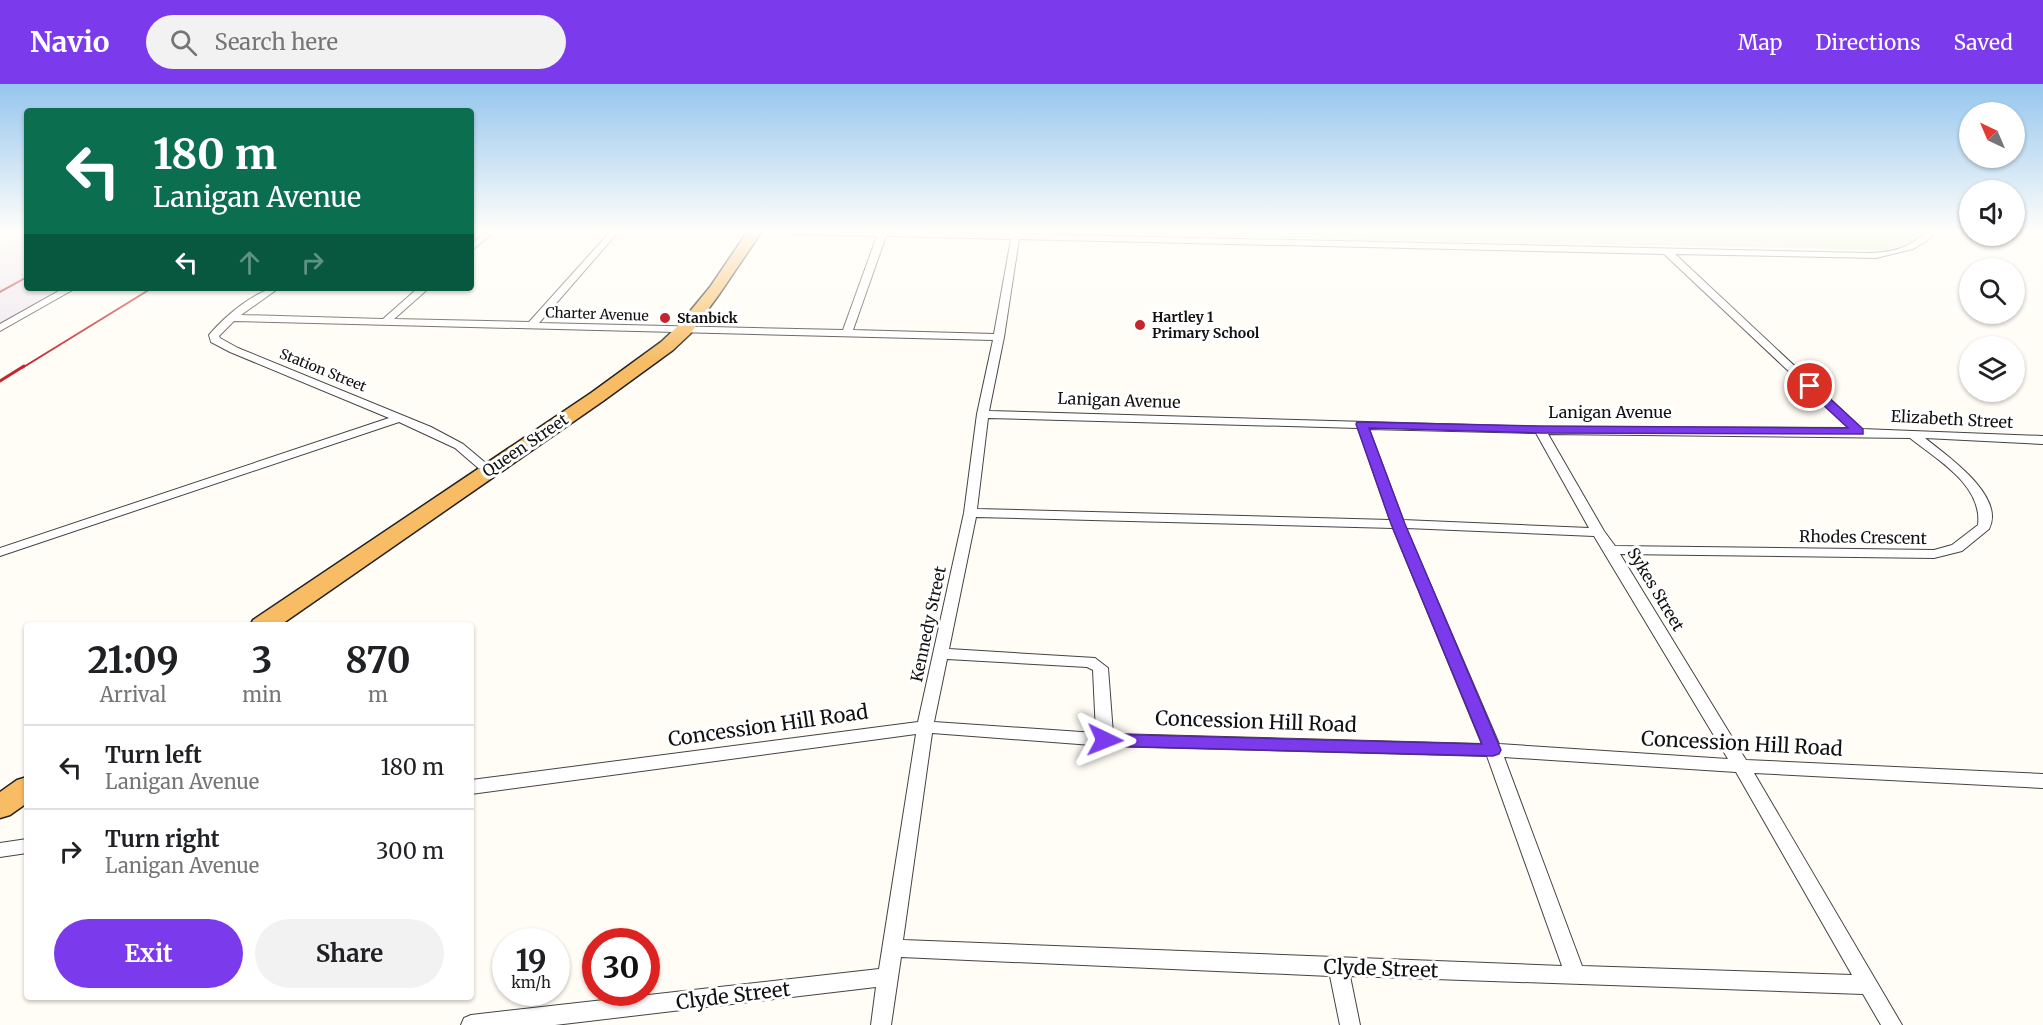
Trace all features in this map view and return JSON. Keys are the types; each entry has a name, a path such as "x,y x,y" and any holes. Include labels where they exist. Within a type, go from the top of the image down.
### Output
{"highway":[{"name":"Queen Street","path":"268,622 597,397 667,346 684,330 725,275"},
{"path":"0,807 24,790"}],"street":[{"path":"531,326 576,275"},
{"path":"847,334 867,275"},
{"name":"Kennedy Street","path":"881,1025 925,727 970,513 983,414 1009,275"},
{"path":"1691,275 1858,432"},
{"path":"0,328 66,291"},
{"name":"Station Street","path":"270,291 231,318 214,334 215,340 459,446 488,470"},
{"path":"386,321 421,291"},
{"name":"Charter Avenue","path":"231,318 999,337"},
{"name":"Lanigan Avenue","path":"983,414 1540,430 1858,432"},
{"path":"0,552 399,418"},
{"path":"1362,424 1398,524 1493,750 1575,975"},
{"name":"Sykes Street","path":"1540,430 1598,532 1741,766 1892,1025"},
{"name":"Elizabeth Street","path":"1858,432 2043,440"},
{"name":"Rhodes Crescent","path":"1611,550 1934,554 1957,548 1984,526 1985,509 1976,491 1959,473 1913,434"},
{"path":"970,513 1398,524 1598,532"},
{"path":"939,654 1090,662 1100,668 1105,740"},
{"name":"Concession Hill Road","path":"474,787 925,727 1105,740 1493,750 1741,766 2043,780"},
{"path":"0,850 24,846"},
{"name":"Clyde Street","path":"894,948 1338,967 1868,985"},
{"path":"1338,967 1350,1025"},
{"name":"Clyde Street","path":"471,1025 888,977"}],"shaded area":[{"path":"0,275 24,275 24,291 58,291 0,323"}],"railway":[{"path":"0,292 24,279"},
{"path":"22,368 147,291"},
{"path":"0,381 24,366"}],"place":[{"name":"Stanbick","path":"665,318"},
{"name":"Hartley 1 Primary School","path":"1140,325"}],"route":[{"path":"1105,740 1493,750 1398,524 1362,424 1540,430 1858,432 1810,386"}]}
